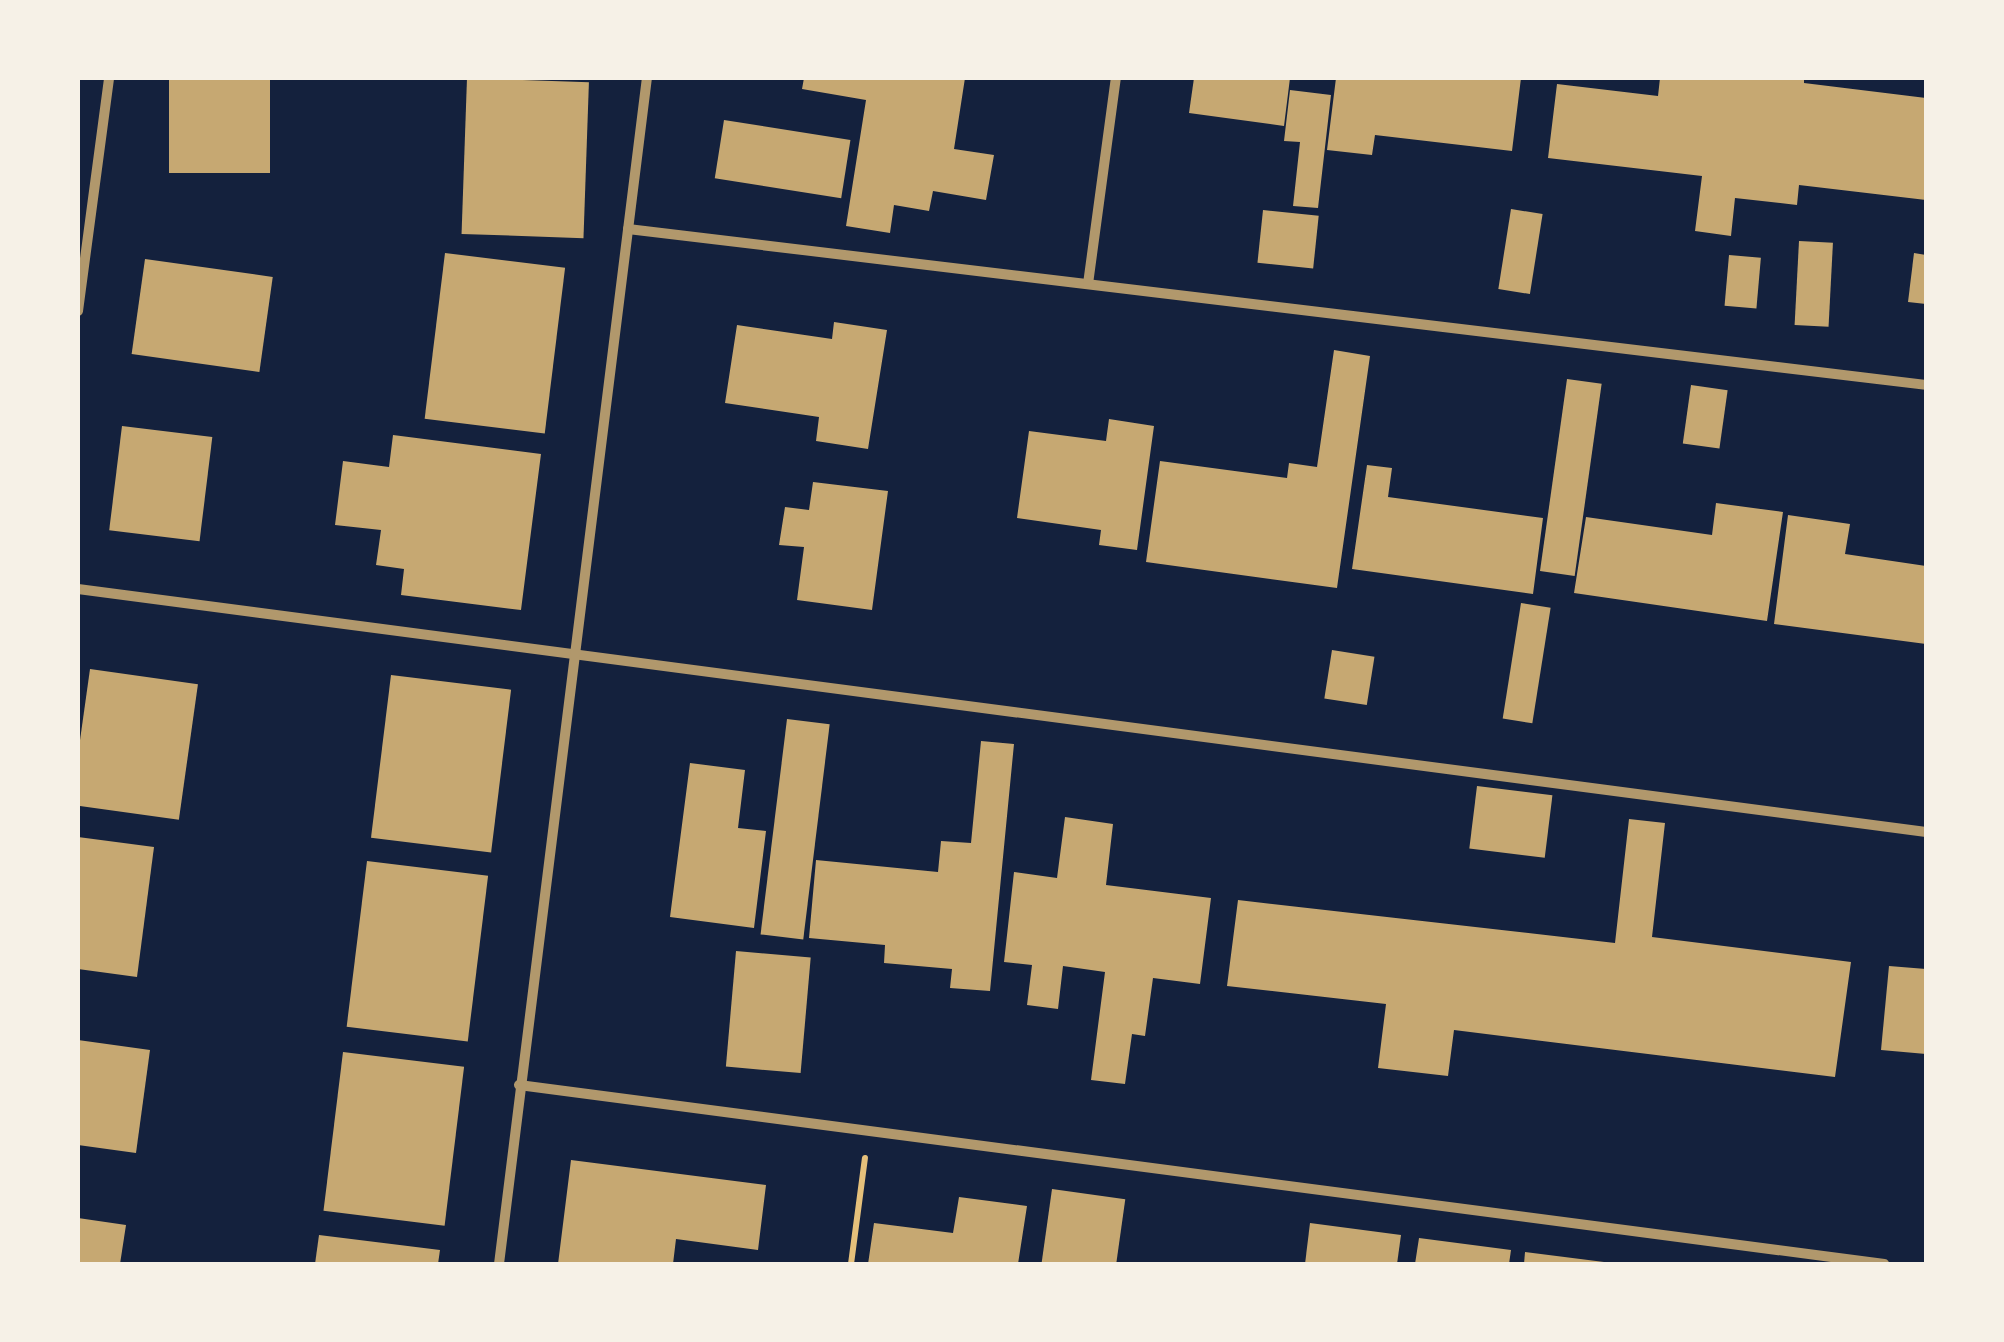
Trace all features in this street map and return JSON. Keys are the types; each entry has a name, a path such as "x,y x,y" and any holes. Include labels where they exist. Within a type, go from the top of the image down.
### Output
{"street":[{"path":"78,311 109,78"},
{"path":"499,1264 648,78"},
{"path":"1088,284 1116,78"},
{"path":"628,229 1926,385"},
{"path":"78,589 1926,832"},
{"path":"519,1085 1884,1264"}],"path":[{"path":"851,1264 869,1132"}],"building":[{"path":"169,78 270,78 270,173 169,173"},
{"path":"467,78 589,82 583,238 462,234"},
{"path":"804,78 965,78 954,149 994,155 986,200 933,191 929,211 894,205 890,233 846,226 866,100 802,89"},
{"path":"1194,78 1290,78 1284,126 1189,113"},
{"path":"1336,78 1521,78 1512,151 1375,135 1372,155 1327,150"},
{"path":"1660,78 1804,78 1804,83 1926,98 1926,200 1799,185 1797,205 1735,198 1731,236 1695,231 1702,176 1548,158 1557,84 1658,96"},
{"path":"1290,90 1331,95 1318,208 1293,206 1300,142 1284,141"},
{"path":"724,120 850,140 841,198 715,178"},
{"path":"1511,209 1543,214 1530,294 1498,289"},
{"path":"1263,210 1319,216 1313,269 1257,263"},
{"path":"1799,241 1833,243 1829,327 1795,325"},
{"path":"445,253 565,268 545,434 425,419"},
{"path":"1914,253 1926,255 1926,304 1908,302"},
{"path":"1729,255 1761,258 1756,309 1725,306"},
{"path":"145,259 273,277 259,372 132,354"},
{"path":"834,322 887,330 868,449 816,441 819,417 725,403 737,325 832,339"},
{"path":"1334,350 1370,356 1337,588 1146,562 1160,461 1287,478 1289,463 1317,467"},
{"path":"1567,379 1602,384 1575,576 1540,571"},
{"path":"1691,385 1728,390 1719,449 1683,443"},
{"path":"1109,419 1154,426 1137,550 1099,545 1101,530 1017,518 1029,431 1106,441"},
{"path":"122,426 212,437 200,541 109,530"},
{"path":"393,435 541,454 521,610 401,595 404,569 376,565 381,530 335,525 343,461 389,467"},
{"path":"1367,465 1392,468 1388,497 1543,518 1533,594 1352,569"},
{"path":"813,482 888,491 872,610 797,600 804,547 779,545 785,507 809,510"},
{"path":"1716,503 1783,512 1767,621 1574,593 1586,517 1712,535"},
{"path":"1788,515 1850,524 1845,554 1926,566 1926,644 1774,624"},
{"path":"1521,603 1551,608 1532,723 1503,719"},
{"path":"1332,650 1374,657 1367,705 1324,698"},
{"path":"90,669 198,684 179,820 78,806 78,754"},
{"path":"391,675 511,690 491,853 371,838"},
{"path":"787,719 830,724 803,940 761,934"},
{"path":"981,741 1014,744 990,991 950,988 952,969 884,963 885,945 809,938 816,860 938,872 941,841 971,843"},
{"path":"690,763 745,770 738,828 766,831 754,928 670,917"},
{"path":"1477,786 1552,795 1545,858 1469,849"},
{"path":"1065,817 1113,824 1106,885 1211,898 1200,984 1153,978 1145,1036 1132,1034 1125,1084 1091,1080 1105,972 1063,966 1058,1009 1027,1005 1032,965 1004,962 1014,872 1057,878"},
{"path":"1629,819 1665,823 1652,937 1851,962 1835,1077 1454,1030 1448,1076 1378,1068 1386,1004 1227,986 1238,900 1615,943"},
{"path":"78,837 154,847 137,977 78,969"},
{"path":"367,861 488,876 468,1042 347,1027"},
{"path":"736,951 811,958 801,1073 726,1067"},
{"path":"1889,966 1926,969 1926,1054 1881,1050"},
{"path":"78,1040 150,1050 136,1153 78,1145"},
{"path":"343,1052 464,1067 445,1226 324,1211"},
{"path":"571,1160 766,1185 758,1250 676,1239 673,1264 558,1264"},
{"path":"1052,1189 1125,1199 1116,1264 1041,1264"},
{"path":"959,1197 1027,1206 1018,1264 868,1264 874,1223 953,1233"},
{"path":"78,1218 126,1225 120,1264 78,1264"},
{"path":"1310,1223 1401,1235 1397,1264 1305,1264"},
{"path":"319,1235 440,1250 438,1264 315,1264"},
{"path":"1419,1238 1511,1250 1509,1264 1415,1264"},
{"path":"1525,1252 1604,1262 1604,1264 1524,1264"}]}
